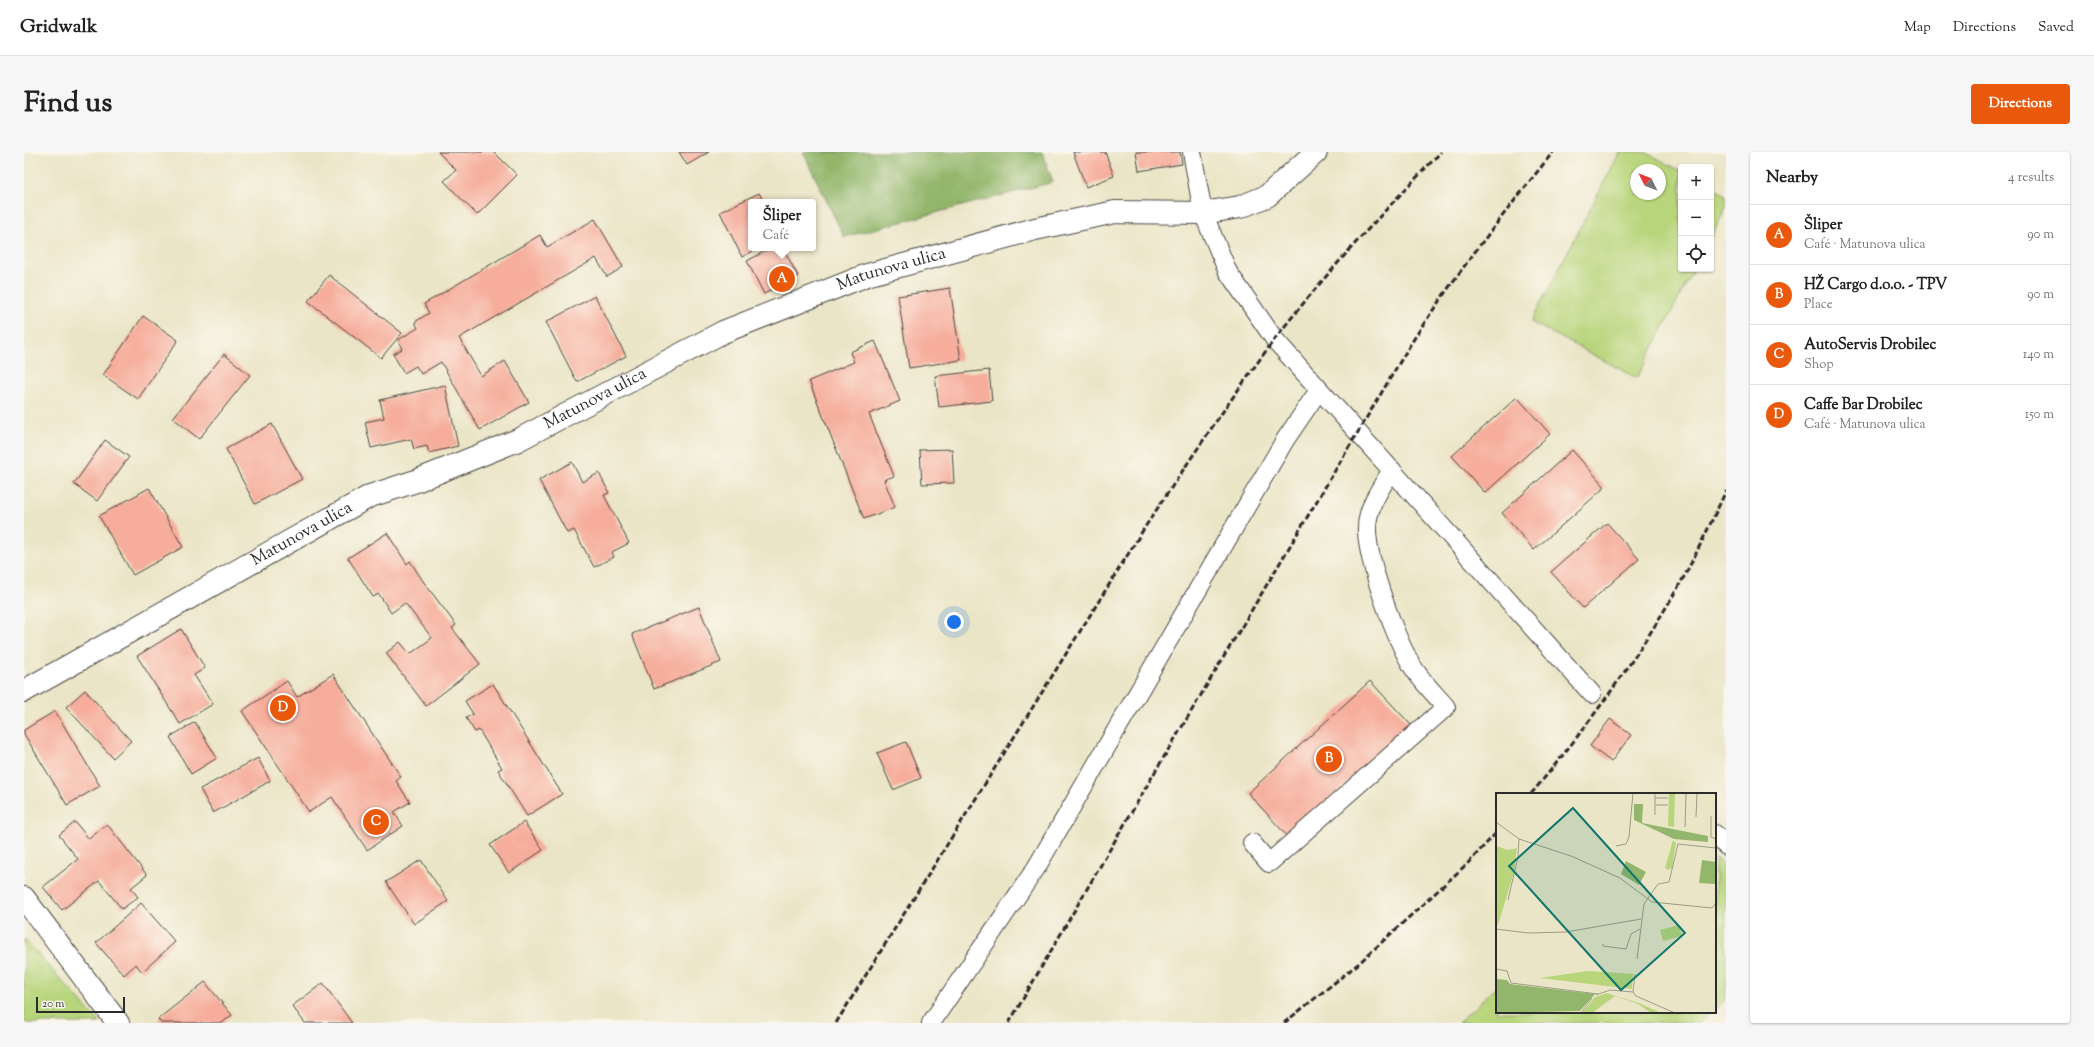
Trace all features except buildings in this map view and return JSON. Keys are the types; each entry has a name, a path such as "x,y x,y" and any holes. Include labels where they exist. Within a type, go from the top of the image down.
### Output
{"street":[{"name":"Matunova ulica","path":"24,691 370,496 416,481 518,440 723,332 867,274 1035,229 1115,212 1203,213 1240,208 1267,196 1316,152"},
{"path":"24,898 118,1023"}],"lane":[{"path":"1192,152 1203,213 1228,272 1275,340 1592,694"},
{"path":"931,1023 1036,868 1281,447 1319,390"},
{"path":"1252,843 1269,863 1446,707 1411,665 1396,631 1373,566 1367,531 1372,502 1392,470"},
{"path":"1716,835 1726,846"}],"green space":[{"path":"803,152 1042,152 1053,182 844,237"},
{"path":"1620,152 1645,152 1678,169 1678,272 1692,272 1637,378 1531,322"},
{"path":"1714,189 1726,195 1726,208 1714,231"},
{"path":"1716,858 1726,869 1726,999 1716,1008"},
{"path":"24,939 100,1023 24,1023"},
{"path":"1496,987 1496,1013 1711,1013 1699,1023 1458,1023"}],"railway":[{"path":"836,1023 1145,527 1224,409 1274,340 1313,291 1376,220 1441,152"},
{"path":"1009,1023 1152,777 1410,345 1443,295 1553,152"},
{"path":"1532,793 1594,715 1633,659 1686,573 1726,491"},
{"path":"1284,1023 1358,964 1469,862 1496,833"}],"place":[{"name":"Šliper","path":"782,279"},
{"name":"Caffe Bar Drobilec","path":"283,708"},
{"name":"HŽ Cargo d.o.o. - TPV","path":"1329,759"},
{"name":"AutoServis Drobilec","path":"376,822"}]}
